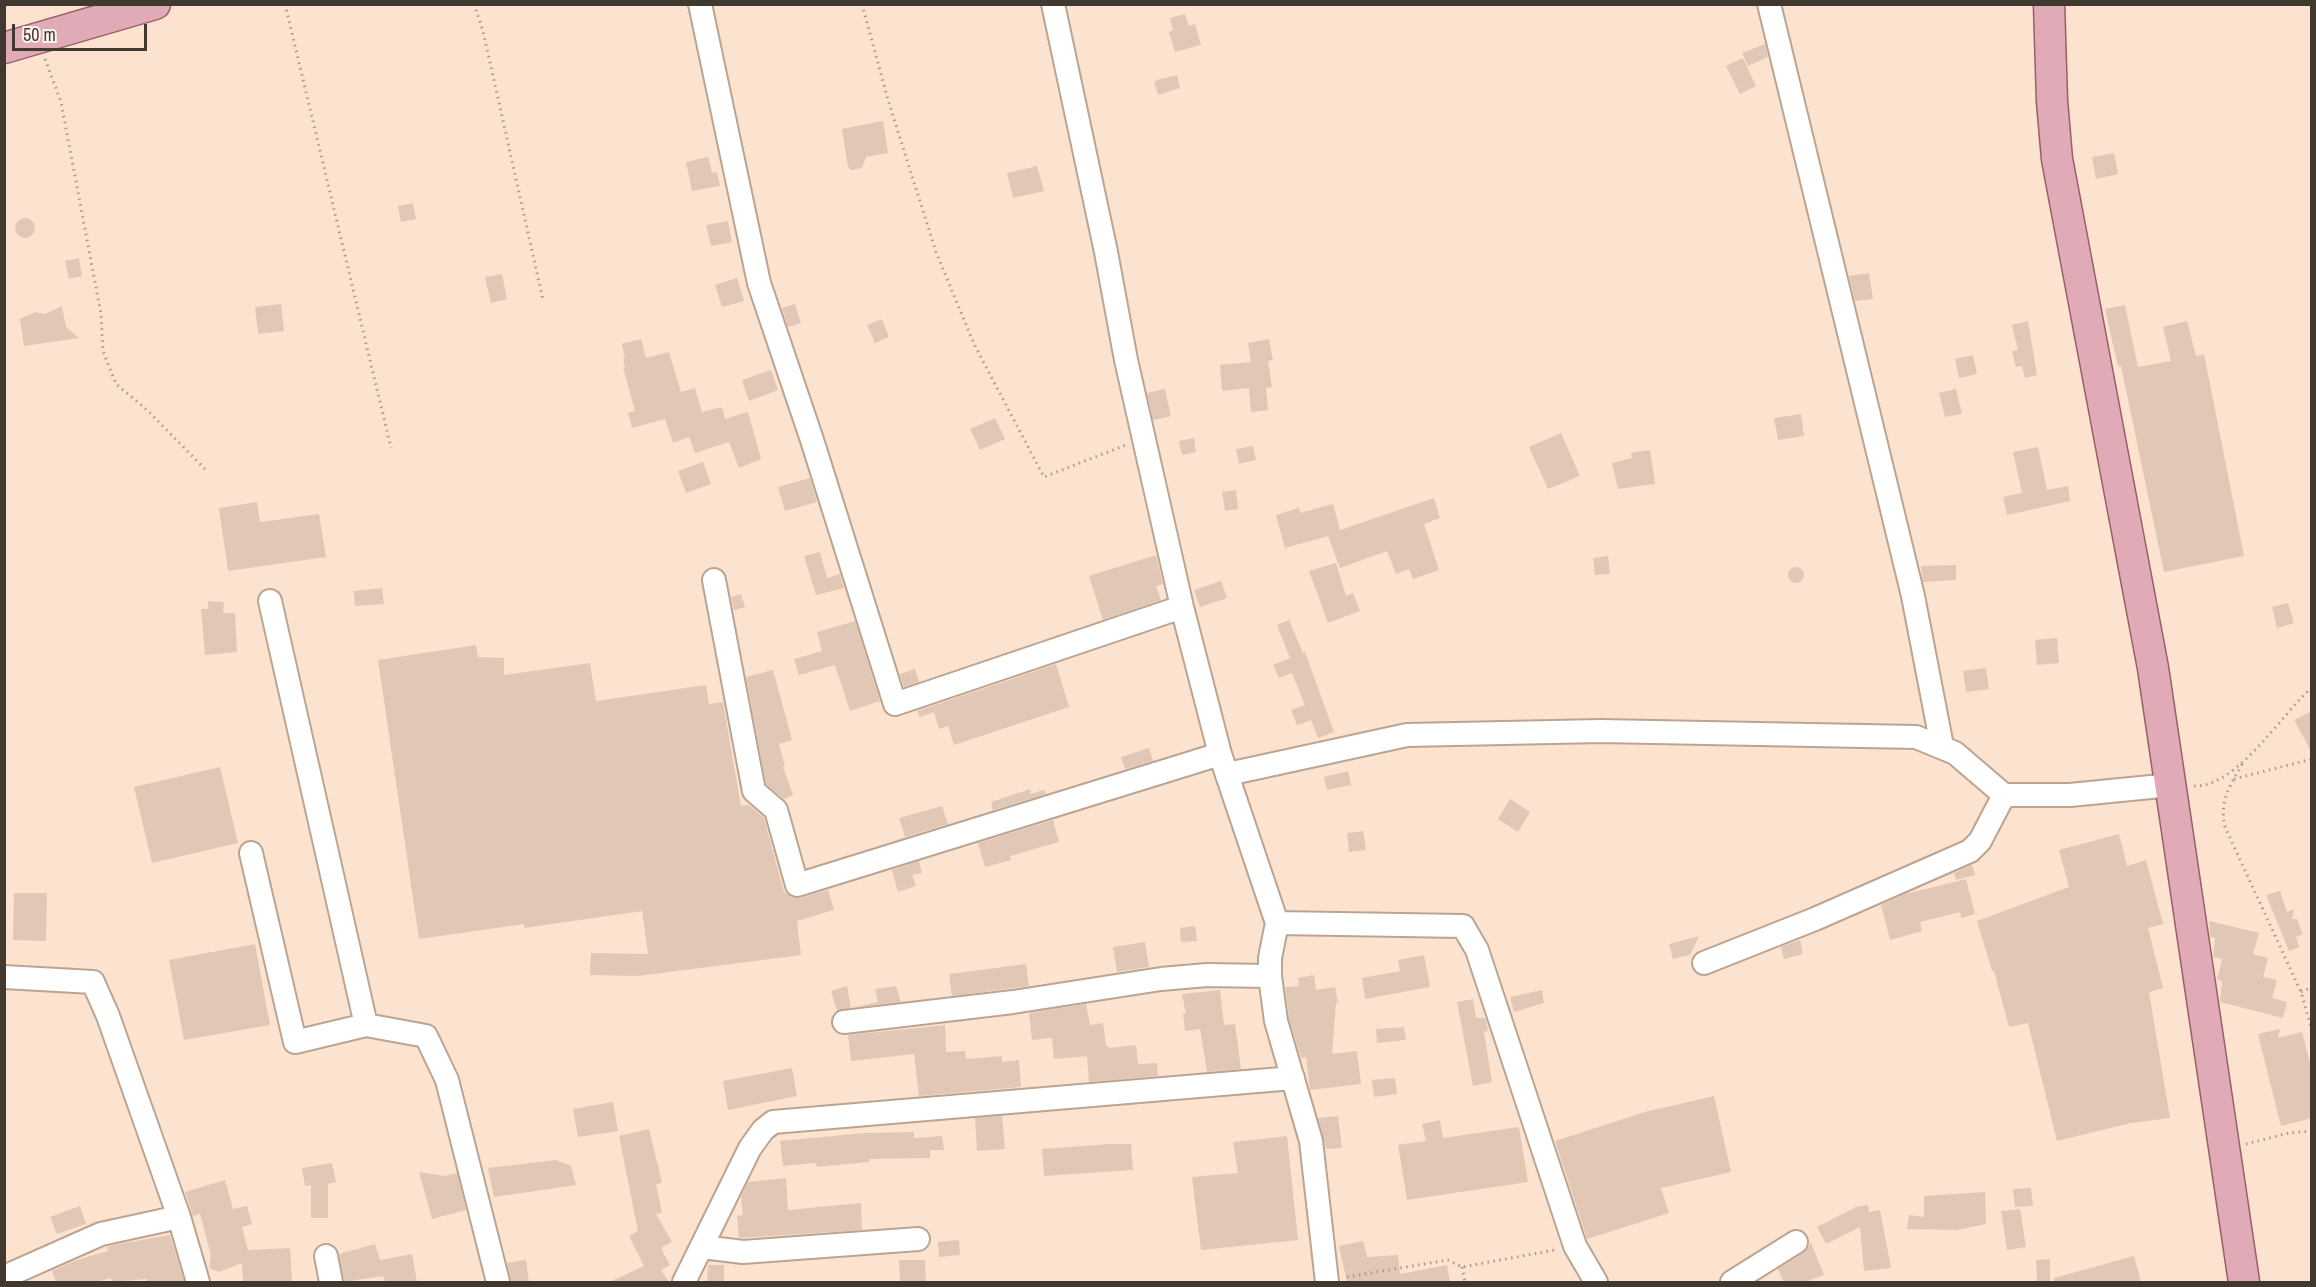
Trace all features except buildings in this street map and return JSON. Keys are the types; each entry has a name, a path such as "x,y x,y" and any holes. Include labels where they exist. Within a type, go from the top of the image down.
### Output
{"main road":[{"path":"4,48 155,4"},
{"path":"2049,4 2052,101 2057,159 2131,547 2171,785 2244,1282"}],"street":[{"path":"700,4 759,283 812,440 895,704 1182,607"},
{"path":"1053,4 1145,444 1182,607 1224,764 1277,923 1270,976 1276,1021 1311,1141 1326,1282"},
{"path":"1769,4 1913,596 1942,746"},
{"path":"714,579 754,791 776,810 796,885 1224,764 1407,735 1601,731 1916,737 1942,746 1965,760 2004,795 2070,795 2171,785"},
{"path":"270,602 366,1024"},
{"path":"1704,963 1815,919 1970,851 1980,841 2004,795"},
{"path":"251,853 295,1042 366,1024 426,1036 447,1080 498,1282"},
{"path":"1277,923 1463,926 1477,950 1575,1246 1596,1282"},
{"path":"844,1022 1012,1002 1161,979 1207,975 1270,976"},
{"path":"4,977 93,982 108,1016 179,1217 198,1282"},
{"path":"684,1282 750,1148 763,1130 773,1122 1293,1078"},
{"path":"4,1277 100,1234 179,1217"},
{"path":"702,1248 743,1252 918,1239"},
{"path":"1732,1282 1796,1242"},
{"path":"326,1256 331,1282"}],"path":[{"path":"285,4 391,448"},
{"path":"474,4 488,53 543,300"},
{"path":"862,4 888,100 936,252 975,346 1044,477 1128,444 1145,444"},
{"path":"37,38 61,102 101,314 103,351 111,373 116,384 147,410 205,469"},
{"path":"2171,785 2201,786 2223,778 2242,764 2312,687"},
{"path":"2234,779 2312,759"},
{"path":"2242,764 2223,798 2221,812 2225,827 2301,992 2312,1030"},
{"path":"2301,992 2312,987"},
{"path":"2226,1152 2271,1137 2312,1131"},
{"path":"1326,1282 1448,1260 1462,1267 1575,1246"},
{"path":"1462,1267 1465,1282"}]}
